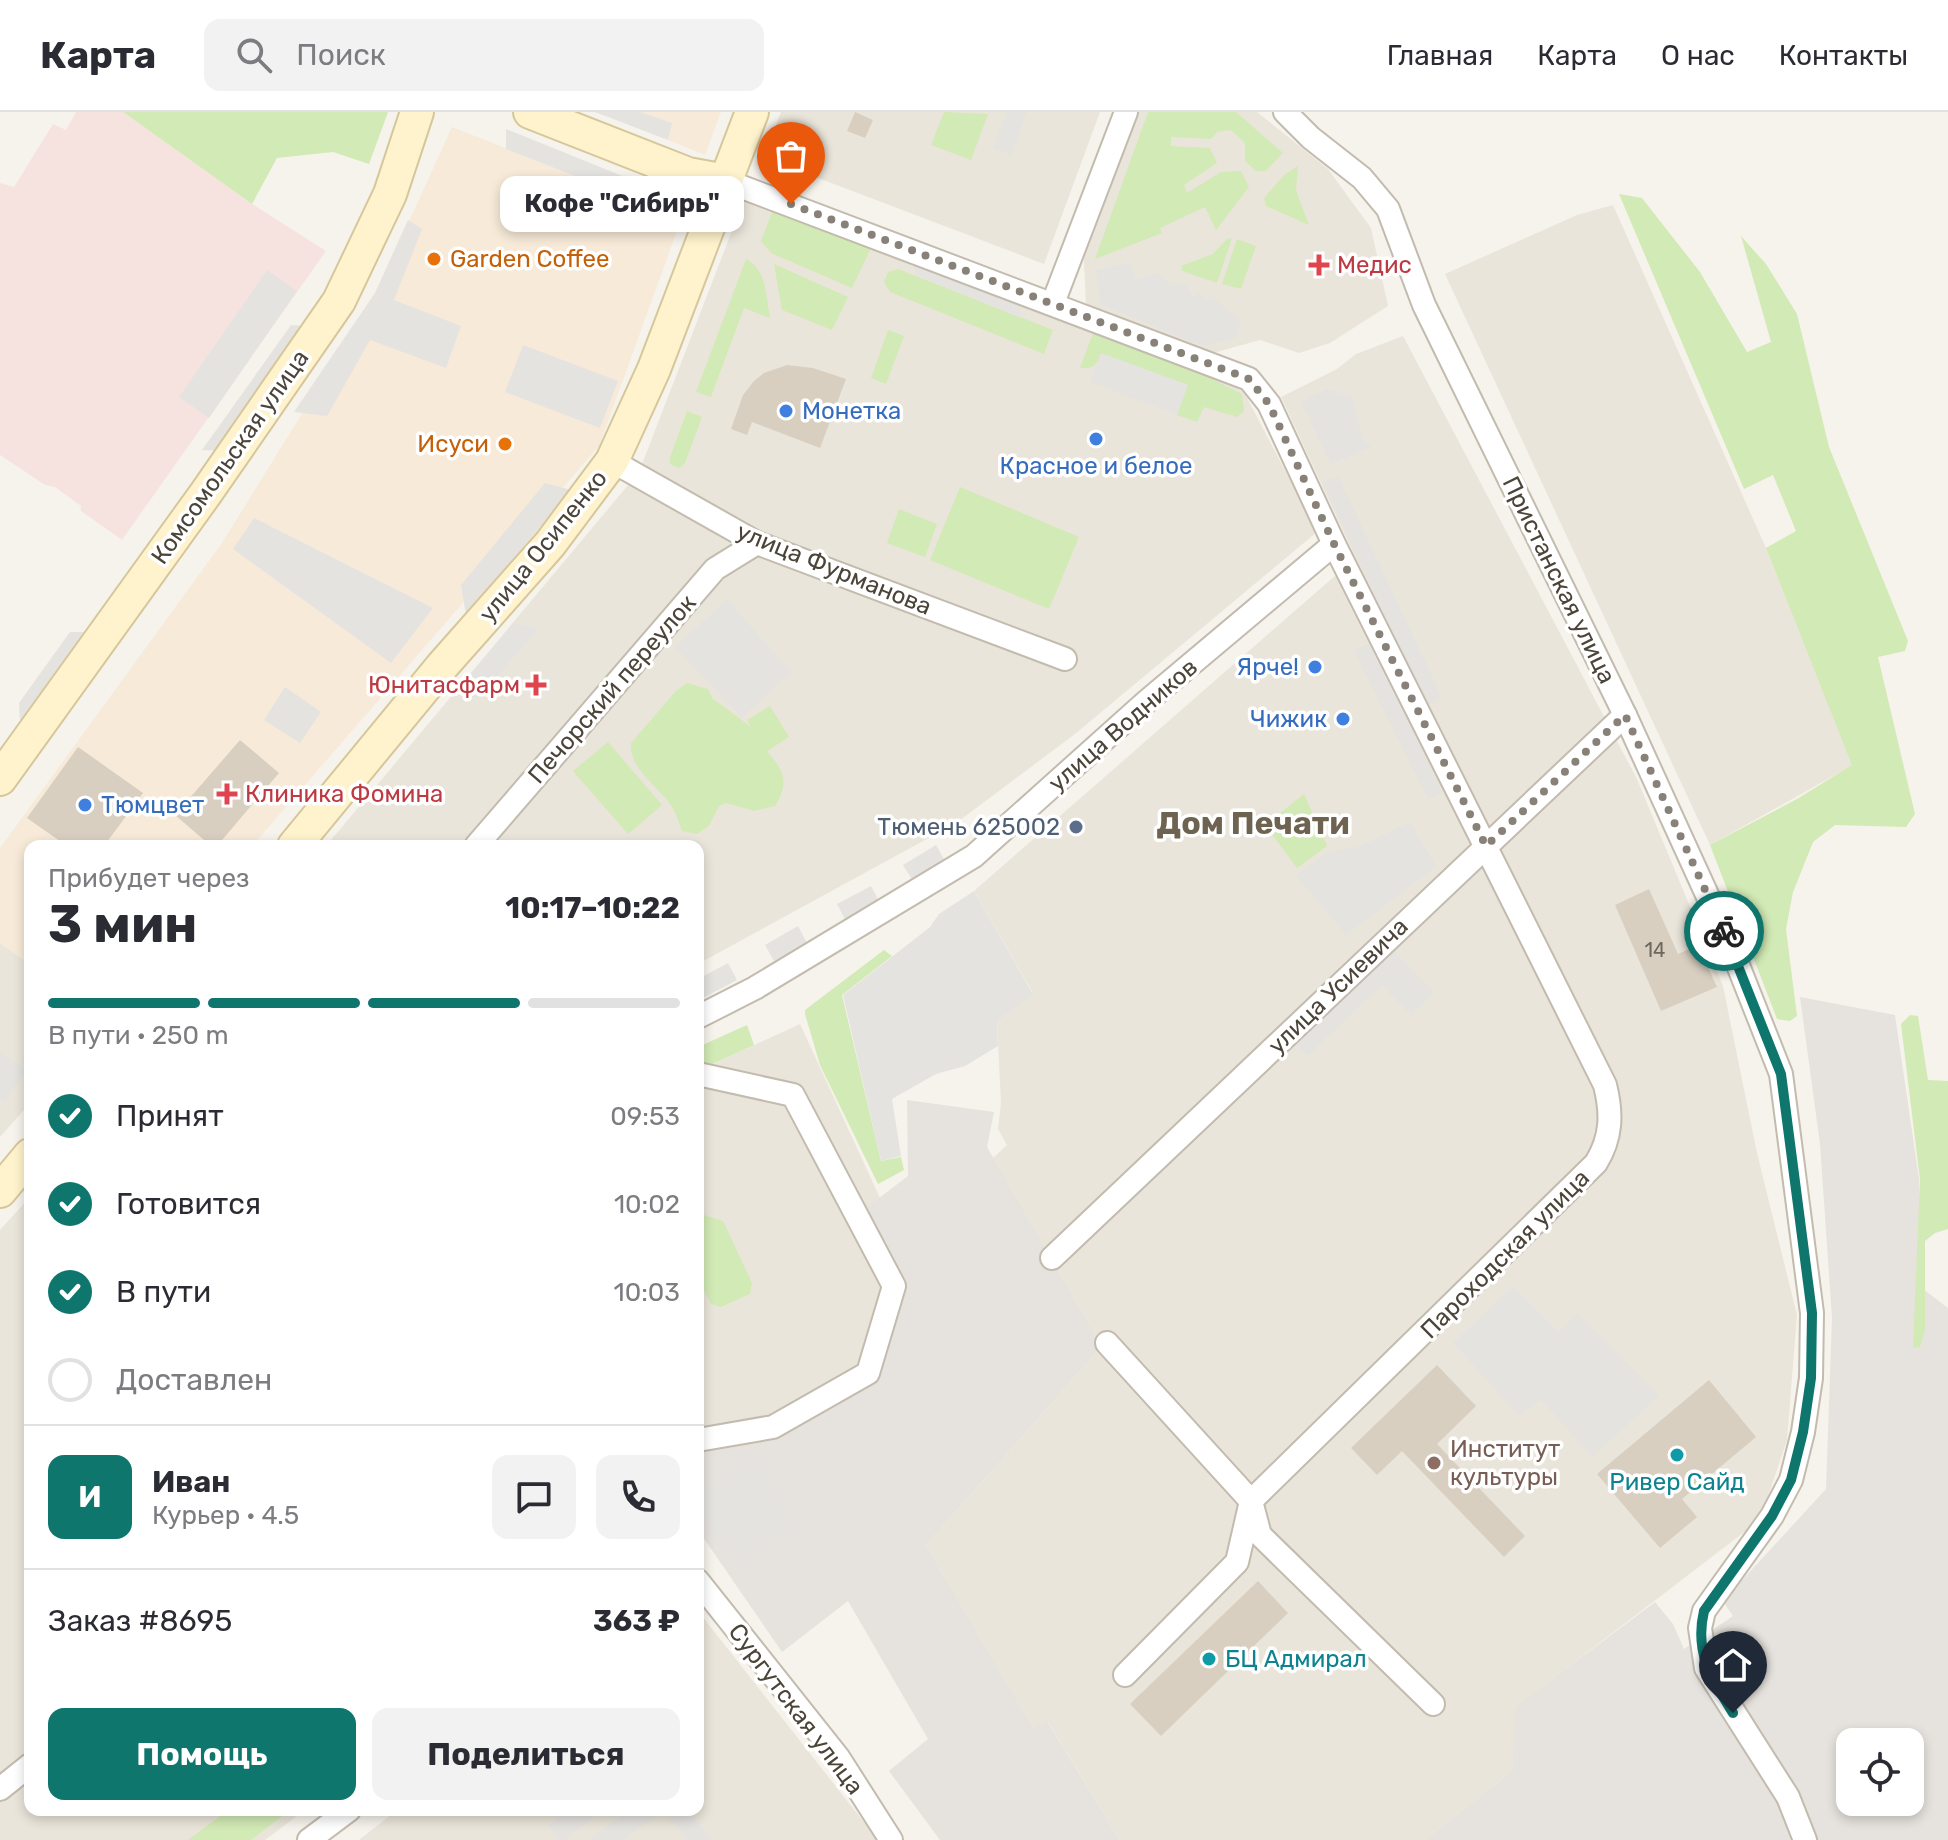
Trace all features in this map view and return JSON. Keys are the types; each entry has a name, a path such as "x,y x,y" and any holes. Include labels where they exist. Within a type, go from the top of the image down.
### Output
{"main road":[{"name":"Комсомольская улица","path":"0,779 215,480 339,301 390,194 417,112"},
{"path":"530,112 688,174 726,181"},
{"name":"улица Осипенко","path":"299,840 443,665 550,544 612,461 654,369 752,112"},
{"path":"0,1191 24,1162"}],"street":[{"path":"1053,303 1126,112"},
{"name":"Пристанская улица","path":"1285,112 1311,138 1362,178 1388,209 1424,305 1625,715 1730,945 1781,1074 1812,1313 1811,1378 1803,1432 1791,1480 1772,1516 1704,1611 1700,1628 1706,1668 1788,1797 1805,1840"},
{"name":"Пароходская улица","path":"726,181 1249,379 1269,404 1334,544 1605,1085 1611,1109 1604,1151 1580,1182 1251,1501"},
{"name":"улица Фурманова","path":"612,461 757,543 1065,659"},
{"name":"Печорский переулок","path":"481,840 715,569 757,543"},
{"name":"улица Водников","path":"704,1014 755,988 974,856 1146,702 1334,544"},
{"name":"улица Усиевича","path":"1052,1258 1625,715"},
{"path":"704,1075 793,1095 894,1286 868,1373 773,1427 704,1439"},
{"path":"1107,1343 1251,1501 1260,1535 1433,1704"},
{"path":"1125,1675 1237,1562 1251,1501"},
{"name":"Сургутская улица","path":"704,1589 838,1757 891,1840"},
{"path":"0,1789 24,1770"},
{"path":"309,1840 341,1816"}],"shaded area":[{"path":"76,112 123,112 252,204 326,251 122,540 81,511 81,506 55,487 45,485 0,455 0,183 14,187 53,124 66,130"},
{"path":"595,112 641,112 672,123 668,140"},
{"path":"641,112 721,112 705,155 668,140 671,123"},
{"path":"781,112 1100,112 1044,264 763,157"},
{"path":"1007,112 1027,112 1011,155 993,148"},
{"path":"1134,112 1257,112 1328,169 1371,228 1388,306 1330,343 1299,353 1260,340 1213,353 1086,304 1083,243"},
{"path":"452,127 682,217 599,446 257,840 24,840 24,960 0,943 0,848 222,543 376,294"},
{"path":"506,129 625,177 629,197 506,149"},
{"path":"745,197 1194,368 1244,392 1317,532 1075,734 956,823 704,961 704,840 331,840 639,472"},
{"path":"1613,205 1766,548 1853,765 1710,845 1445,274 1577,215"},
{"path":"408,220 422,229 394,300 461,326 446,368 370,340 327,416 294,412 375,293"},
{"path":"914,261 1019,299 1021,318 915,275"},
{"path":"1131,263 1135,280 1154,273 1165,277 1169,287 1179,282 1187,286 1192,296 1200,292 1204,300 1213,296 1241,322 1237,337 1202,346 1100,304 1096,270"},
{"path":"267,270 297,291 209,418 179,397"},
{"path":"291,325 314,327 226,451 202,450"},
{"path":"1403,336 1637,779 1723,986 1757,1153 1797,1315 1787,1440 1760,1520 1516,1707 1512,1771 1425,1840 1120,1840 1048,1722 1033,1730 926,1545 1102,1346 993,1158 1007,1145 998,1129 1001,1103 997,1022 1033,993 974,891 1336,575 1357,561 1281,397 1337,369 1356,354"},
{"path":"523,345 618,381 600,428 505,392"},
{"path":"1101,353 1188,385 1177,415 1090,382"},
{"path":"1327,389 1352,397 1362,438 1371,447 1331,465 1301,401"},
{"path":"1338,476 1442,698 1427,706 1322,482"},
{"path":"545,483 571,490 466,615 461,585"},
{"path":"254,518 433,608 391,663 233,549"},
{"path":"727,599 791,672 742,718 675,647"},
{"path":"514,623 538,629 479,698 454,694"},
{"path":"70,632 84,632 20,723 19,703"},
{"path":"1370,643 1443,792 1428,799 1354,651"},
{"path":"285,687 321,712 300,743 264,720"},
{"path":"1410,822 1436,866 1346,935 1296,875 1327,853 1361,846"},
{"path":"936,845 945,861 913,881 903,865"},
{"path":"871,886 880,903 846,921 837,904"},
{"path":"974,891 1033,994 997,1022 998,1046 965,1066 936,1074 892,1099 901,1156 881,1161 843,995 930,927 939,914"},
{"path":"798,926 807,943 774,961 765,945"},
{"path":"0,943 24,960 24,1110 0,1137"},
{"path":"1389,946 1434,993 1411,1015 1382,985 1307,1056 1291,1039"},
{"path":"728,963 737,980 704,997 704,976"},
{"path":"1800,997 1895,1015 1919,1179 1923,1289 1948,1308 1948,1840 1425,1840 1512,1771 1515,1707 1655,1602 1673,1624 1684,1649 1733,1616 1723,1601 1826,1489 1832,1318 1820,1144"},
{"path":"800,1024 880,1198 859,1215 894,1286 868,1373 773,1427 704,1439 704,1068"},
{"path":"0,1051 24,1069 24,1073 4,1102 0,1099"},
{"path":"907,1100 994,1112 987,1147 1102,1346 926,1545 1033,1729 1047,1721 1120,1840 940,1840 889,1771 928,1739 848,1601 782,1652 704,1539 704,1439 773,1427 868,1373 894,1286 858,1214 908,1176"},
{"path":"24,1204 24,1816 297,1816 265,1840 0,1840 0,1230"},
{"path":"1513,1286 1558,1331 1578,1314 1659,1396 1592,1457 1541,1400 1519,1416 1453,1343"},
{"path":"755,1457 798,1525 736,1566 704,1517 704,1490"},
{"path":"704,1619 878,1840 359,1840 389,1816 704,1816"},
{"path":"562,1816 595,1816 564,1840 559,1840 548,1826"},
{"path":"622,1816 655,1816 623,1840 589,1840"},
{"path":"669,1816 693,1816 712,1840 687,1840"}],"green space":[{"path":"123,112 388,112 369,164 333,152 277,158 252,204"},
{"path":"944,112 988,114 971,160 931,145"},
{"path":"1148,112 1236,112 1283,153 1266,171 1256,171 1245,161 1245,143 1231,130 1217,132 1211,139 1171,137 1171,146 1210,148 1217,163 1184,185 1187,193 1221,172 1241,171 1249,187 1216,230 1205,207 1160,228 1162,233 1095,259"},
{"path":"1298,166 1296,190 1309,225 1266,206 1264,198 1284,175"},
{"path":"1619,194 1642,198 1700,272 1747,352 1771,342 1741,236 1766,264 1797,314 1829,447 1908,641 1905,651 1878,657 1915,814 1906,827 1835,825 1813,842 1793,892 1786,929 1797,1016 1790,1021 1777,1019 1710,845 1797,799 1852,765 1766,548 1796,531 1773,475 1744,489"},
{"path":"772,212 871,248 852,288 771,253 761,241"},
{"path":"1232,238 1217,283 1182,271 1181,266 1213,254 1227,239"},
{"path":"1237,239 1256,246 1241,289 1222,284"},
{"path":"746,259 762,277 770,318 744,308 711,397 696,392"},
{"path":"774,264 848,297 832,330 782,310"},
{"path":"898,269 1053,330 1044,354 890,292 884,282 888,272"},
{"path":"888,330 904,336 886,384 871,378"},
{"path":"1093,333 1194,370 1242,394 1244,411 1237,417 1204,407 1197,422 1177,415 1187,385 1101,354 1094,366 1080,368"},
{"path":"687,411 702,417 685,463 679,468 670,464 670,457"},
{"path":"960,487 1079,537 1049,609 930,560"},
{"path":"899,509 937,524 925,557 887,543"},
{"path":"687,683 708,689 712,698 751,727 747,720 770,706 789,737 767,751 778,765 784,783 775,806 754,811 726,803 719,806 709,826 697,834 682,831 672,807 639,769 631,752 631,743 676,691"},
{"path":"608,742 662,805 628,834 573,771"},
{"path":"1304,794 1327,846 1297,868 1265,825"},
{"path":"884,950 892,956 842,995 881,1161 901,1157 904,1170 878,1184 820,1065 805,1010"},
{"path":"1910,1015 1918,1016 1928,1080 1948,1081 1948,1229 1935,1233 1925,1241 1925,1330 1920,1347 1913,1348 1920,1180 1901,1024"},
{"path":"747,1025 754,1045 704,1068 704,1044"},
{"path":"704,1215 723,1221 752,1283 750,1294 721,1307 711,1304 704,1291"},
{"path":"220,1816 282,1816 251,1840 188,1840"}],"building":[{"path":"855,112 873,120 865,138 847,131"},
{"name":"Монетка","path":"787,365 813,368 846,379 820,448 752,422 747,435 731,429 743,395 754,381 764,373"},
{"name":"Клиника Фомина","path":"240,740 279,773 222,840 204,840 175,815"},
{"name":"Тюмцвет","path":"78,747 143,793 108,840 58,840 27,818"},
{"path":"1649,889 1678,954 1698,945 1717,987 1661,1011 1615,905"},
{"name":"Институт культуры","path":"1437,1365 1476,1406 1437,1444 1525,1536 1504,1557 1402,1451 1377,1475 1351,1448"},
{"name":"Ривер Сайд","path":"1709,1380 1756,1437 1682,1499 1697,1517 1660,1548 1597,1474"},
{"name":"БЦ Адмирал","path":"1258,1581 1288,1613 1161,1736 1130,1704"}],"way so far":[{"path":"791,204 1249,379 1269,404 1300,475 1486,846 1625,715 1724,931"}],"place":[{"name":"Кофе \"Сибирь\"","path":"791,204"},
{"name":"Garden Coffee","path":"434,259"},
{"name":"Медис","path":"1319,265"},
{"name":"Монетка","path":"786,411"},
{"name":"Красное и белое","path":"1096,439"},
{"name":"Исуси","path":"505,444"},
{"name":"Ярче!","path":"1315,667"},
{"name":"Юнитасфарм","path":"536,685"},
{"name":"Чижик","path":"1343,719"},
{"name":"Клиника Фомина","path":"227,794"},
{"name":"Тюмцвет","path":"85,805"},
{"name":"Тюмень 625002","path":"1076,827"},
{"name":"Ривер Сайд","path":"1677,1455"},
{"name":"Институт культуры","path":"1434,1463"},
{"name":"БЦ Адмирал","path":"1209,1659"}],"district":[{"name":"Дом Печати","path":"1253,823"}],"route":[{"path":"1724,931 1781,1074 1794,1154 1812,1313 1811,1378 1803,1432 1791,1480 1772,1516 1704,1611 1700,1628 1706,1668 1733,1713"}]}
